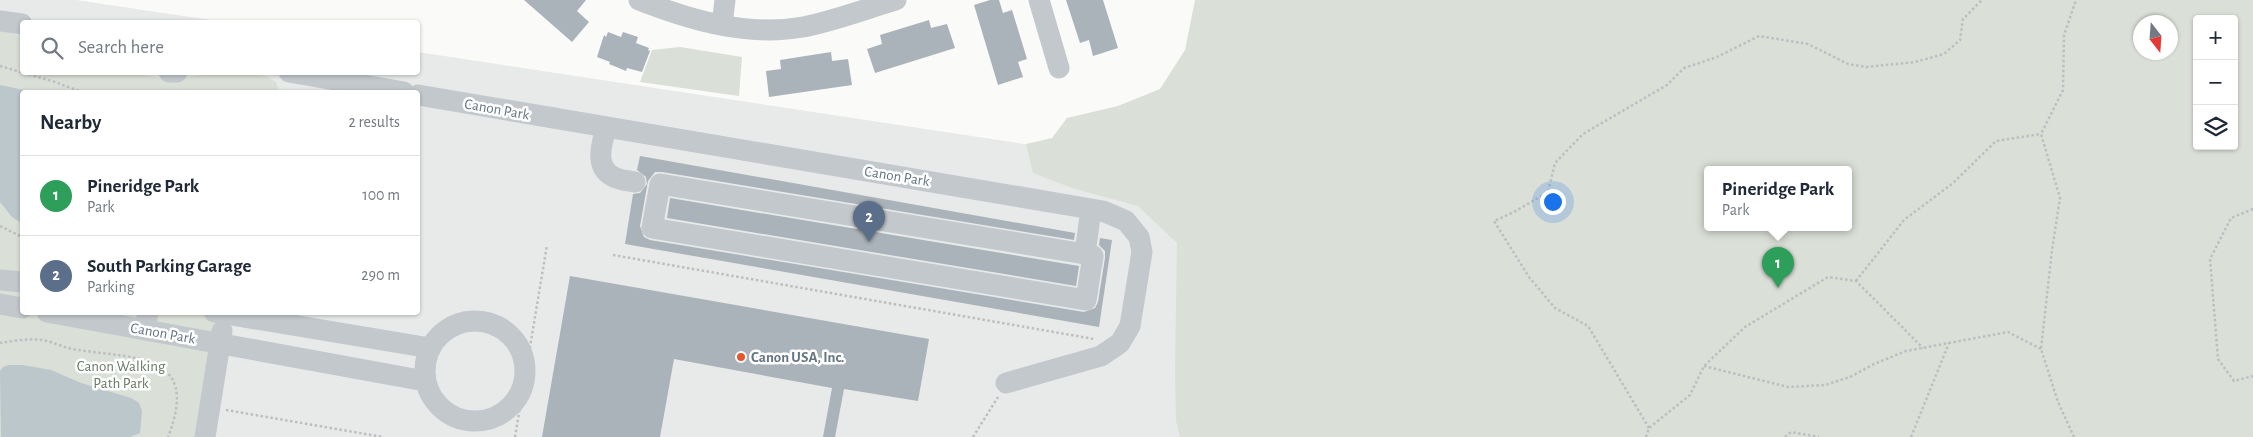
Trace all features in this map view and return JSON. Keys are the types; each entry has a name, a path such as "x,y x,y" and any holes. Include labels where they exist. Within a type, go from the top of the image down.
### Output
{"street":[{"path":"638,0 680,16 753,30 796,28 896,0"},
{"path":"722,25 725,0"},
{"path":"1039,0 1059,68"},
{"path":"0,21 20,24"},
{"path":"289,90 291,75"},
{"path":"303,75 392,90"},
{"name":"Canon Park","path":"420,95 1103,211 1126,221 1139,237 1142,252 1130,326 1120,343"},
{"path":"606,128 601,154 604,169 612,177 635,182"},
{"path":"1086,245 660,184 652,228 1086,300 1093,256 1086,245 1091,209"},
{"path":"0,280 20,282"},
{"path":"0,304 20,308"},
{"name":"Canon Park","path":"80,315 147,321 220,344 425,381"},
{"path":"205,437 220,344 221,315"},
{"path":"233,315 430,348"},
{"path":"468,321 484,321 499,326 512,336 521,349 526,364 526,380 520,396 508,410 493,419 476,422 458,419 443,411 432,397 425,381 425,363 430,348 440,335 452,326 468,321"},
{"path":"1006,383 1101,356 1120,343"}],"path":[{"path":"1649,428 1588,326 1555,308 1529,276 1494,221 1514,212 1548,192 1556,163 1583,134 1605,119 1638,103 1667,85 1684,68 1717,57 1759,36 1808,44 1848,64 1867,67 1915,62 1944,54 1960,40 1963,18 1982,0"},
{"path":"2074,437 2058,402 2042,349 2052,250 2060,198 2041,134 2063,90 2064,35 2076,0"},
{"path":"0,66 20,72"},
{"path":"31,75 77,90"},
{"path":"1856,280 1904,220 1954,183 1996,141 2041,134"},
{"path":"2253,209 2231,218 2210,260 2218,359 2234,381 2253,376"},
{"path":"0,226 20,236"},
{"path":"516,437 547,245"},
{"path":"613,256 1120,343"},
{"path":"1646,437 1649,428 1690,395 1704,366 1745,327 1828,277 1856,280 1923,348"},
{"path":"1704,366 1788,387 1825,385 1850,377 1874,364 1906,351 2008,332 2042,349"},
{"path":"0,343 41,340 78,350 125,356 153,362 167,371 173,381 176,393 174,416 168,437"},
{"path":"1911,437 1949,343"},
{"path":"973,437 1006,383"},
{"path":"210,407 383,437"},
{"path":"1785,437 1791,432 1820,437"}],"shaded area":[{"path":"0,0 76,0 211,20 20,20 20,75 420,75 420,52 1340,192 1446,437 0,437"},
{"path":"0,85 24,90 20,90 20,222 12,217 0,202"},
{"path":"23,365 51,370 81,383 131,398 139,403 142,411 140,433 130,437 1,437 0,371 3,367"}],"green space":[{"path":"1195,0 2253,0 2253,437 1180,437 1176,421 1175,370 1177,243 1138,206 1072,188 1033,173 1026,144 1052,138 1067,118 1118,106 1160,89 1185,50"},
{"name":"Canon Walking Path Park","path":"0,31 20,36 20,75 143,75 167,79 202,75 260,75 276,82 278,90 20,90 20,315 217,315 196,437 0,437"},
{"path":"680,47 742,57 739,96 640,82 652,50"}],"building":[{"path":"524,0 586,0 577,11 589,22 572,42"},
{"path":"990,0 999,0 1003,13 1012,10 1027,59 1018,62 1023,77 998,85 974,5"},
{"path":"1066,0 1103,0 1118,48 1093,56 1089,40 1080,43"},
{"path":"929,20 931,28 947,24 955,48 875,73 867,49 882,44 880,35"},
{"path":"608,32 621,37 623,32 638,37 636,43 649,48 648,50 650,51 642,72 627,68 626,71 597,57 604,35 606,37"},
{"path":"831,52 832,61 848,59 852,85 769,97 766,71 781,69 780,60"},
{"path":"640,156 1075,233 1074,240 655,172 648,181 640,226 644,237 650,240 1084,312 1095,308 1098,302 1105,258 1105,251 1099,245 1100,238 1112,240 1099,327 625,244 633,194 640,193 647,184 646,177 637,170"},
{"path":"670,198 1079,266 1076,286 667,218"},
{"name":"Canon USA, Inc.","path":"570,276 929,339 918,401 844,389 835,437 823,437 832,388 674,359 660,437 542,437"}],"place":[{"name":"South Parking Garage","path":"869,242"},
{"name":"Pineridge Park","path":"1778,288"},
{"name":"Canon USA, Inc.","path":"741,357"}]}
